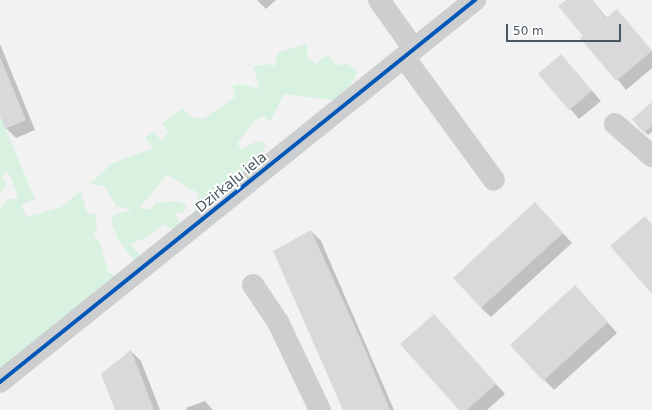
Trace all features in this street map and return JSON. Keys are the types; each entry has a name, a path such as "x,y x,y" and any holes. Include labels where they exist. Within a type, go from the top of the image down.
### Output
{"street":[{"path":"379,0 409,53 494,180"},
{"name":"Dzirkaļu iela","path":"0,382 475,0"},
{"path":"615,124 652,156"},
{"path":"253,284 278,322 320,410"}],"green space":[{"path":"307,43 307,58 316,64 323,57 329,56 336,65 348,64 358,72 341,101 284,94 270,122 264,116 254,121 237,144 242,149 257,141 267,143 254,169 228,189 208,199 194,211 198,193 167,175 140,207 151,210 155,203 176,201 187,206 182,213 175,213 180,223 175,230 164,224 147,237 130,244 140,254 137,263 120,243 111,222 114,215 133,210 116,206 104,186 89,184 113,163 153,148 145,138 154,131 161,141 168,133 162,124 182,108 190,116 203,119 235,97 232,86 240,84 260,89 253,67 265,64 275,66 278,53"},
{"path":"0,116 35,199 21,205 27,217 61,207 81,191 87,213 96,215 97,229 93,235 100,242 108,272 118,277 0,369 0,209 7,200 18,198 11,177 6,171 2,177 7,184 0,193"}],"building":[{"path":"566,0 592,0 606,18 617,9 652,51 616,81 580,38 583,36 558,6"},
{"path":"561,54 592,91 569,110 538,74"},
{"path":"0,57 26,120 5,129 0,116"},
{"path":"652,102 652,126 644,133 632,119"},
{"path":"535,202 563,233 481,308 453,278"},
{"path":"645,216 652,225 652,294 610,246"},
{"path":"311,230 364,347 390,410 343,410 273,251"},
{"path":"575,285 608,322 543,381 510,345"},
{"path":"434,314 496,384 467,410 459,410 400,344"},
{"path":"131,350 154,410 115,410 101,374"}],"cycle path":[{"path":"0,382 475,0"}]}
